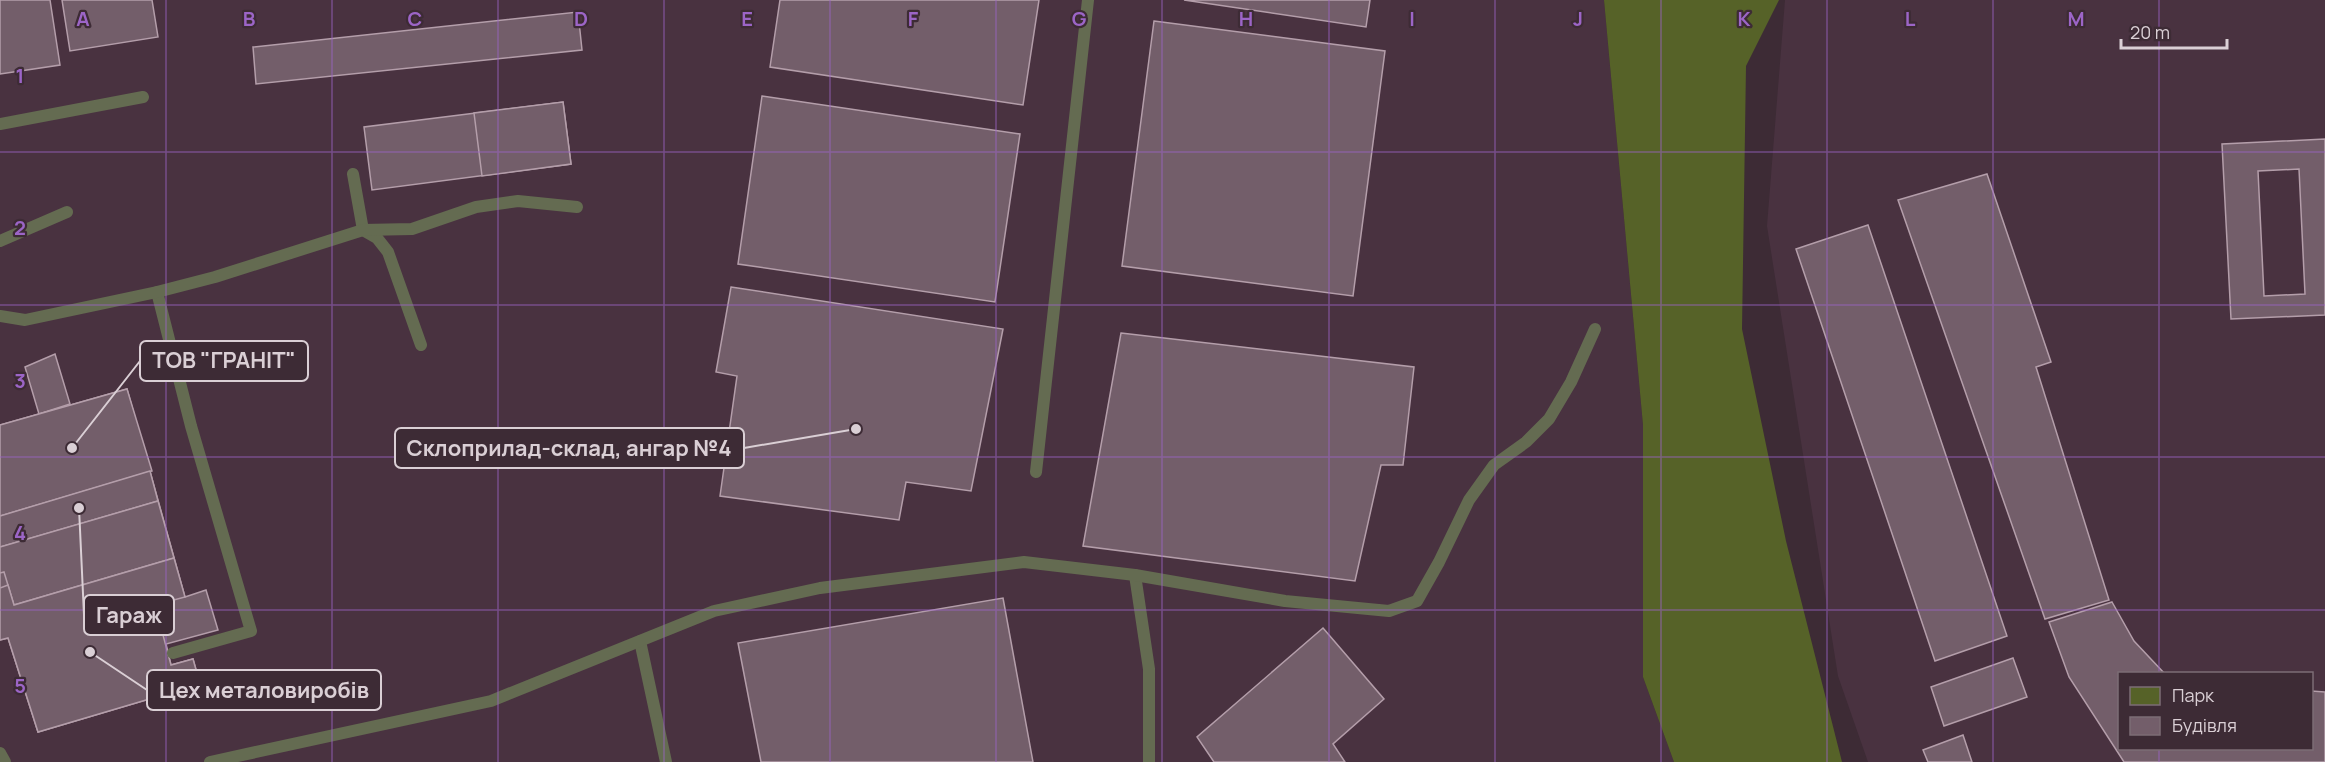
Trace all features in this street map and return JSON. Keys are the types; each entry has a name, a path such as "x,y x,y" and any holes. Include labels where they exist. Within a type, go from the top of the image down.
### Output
{"lane":[{"path":"1036,472 1088,0"},
{"path":"0,124 143,97"},
{"path":"353,174 363,230"},
{"path":"0,316 25,320 157,292 215,277 363,230 412,229 476,207 518,201 578,207"},
{"path":"0,241 67,212"},
{"path":"363,230 377,238 388,252 421,345"},
{"path":"157,292 191,426 251,631 173,653"},
{"path":"210,762 491,701 714,611 820,588 1024,562 1135,575 1285,601 1389,611 1417,601 1469,500 1494,465 1526,442 1549,419 1571,382 1595,329"},
{"path":"1135,575 1149,669 1149,762"},
{"path":"640,641 666,762"},
{"path":"0,753 5,762"}],"shaded area":[{"path":"0,0 1604,0 1643,425 1643,677 1674,762 0,762"},
{"path":"1785,0 2325,0 2325,762 1868,762 1838,676 1767,226"}],"green space":[{"path":"1604,0 1779,0 1746,66 1742,329 1786,541 1842,762 1674,762 1643,677 1643,425"}],"building":[{"path":"0,0 50,0 60,65 0,74"},
{"path":"62,0 152,0 158,37 70,51"},
{"path":"780,0 1039,0 1023,105 770,67"},
{"path":"1184,0 1370,0 1366,27"},
{"path":"578,12 582,50 256,84 253,47"},
{"path":"1154,21 1385,51 1353,296 1122,266"},
{"path":"762,96 1020,134 995,302 738,264"},
{"path":"563,102 571,164 372,190 364,127"},
{"path":"563,102 571,164 482,176 474,113"},
{"path":"2325,139 2325,315 2231,319 2222,144","holes":["2299,169 2305,294 2264,296 2258,171"]},
{"path":"1987,174 2051,362 2036,367 2109,600 2045,619 1898,200"},
{"path":"1868,225 2007,636 1935,661 1796,249"},
{"path":"731,287 1003,329 971,491 906,482 899,520 720,496 737,376 716,372"},
{"path":"1121,333 1414,367 1403,465 1381,465 1355,581 1083,546"},
{"path":"55,354 70,404 39,414 25,367"},
{"path":"127,389 185,597 206,590 218,630 166,644 171,665 193,659 200,684 38,732 8,638 0,640 0,425"},
{"path":"127,389 152,471 0,516 0,425"},
{"path":"150,471 158,501 0,547 0,516"},
{"path":"158,501 174,558 14,605 4,572 0,573 0,547"},
{"path":"174,558 185,597 155,605 171,665 193,659 200,684 38,732 8,638 0,640 0,588 8,585 14,605"},
{"path":"1003,598 1033,762 761,762 738,643"},
{"path":"2112,602 2134,641 2163,672 2118,672 2118,750 2313,750 2313,691 2325,692 2325,762 2124,762 2069,677 2049,622"},
{"path":"1323,628 1384,699 1333,744 1345,762 1214,762 1197,737"},
{"path":"2013,658 2027,697 1944,726 1931,687"},
{"path":"1963,735 1972,762 1928,762 1923,750"}],"place":[{"name":"Склоприлад-склад, ангар №4","path":"856,429"},
{"name":"ТОВ \"ГРАНІТ\"","path":"72,448"},
{"name":"Гараж","path":"79,508"},
{"name":"Цех металовиробів","path":"90,652"}]}
